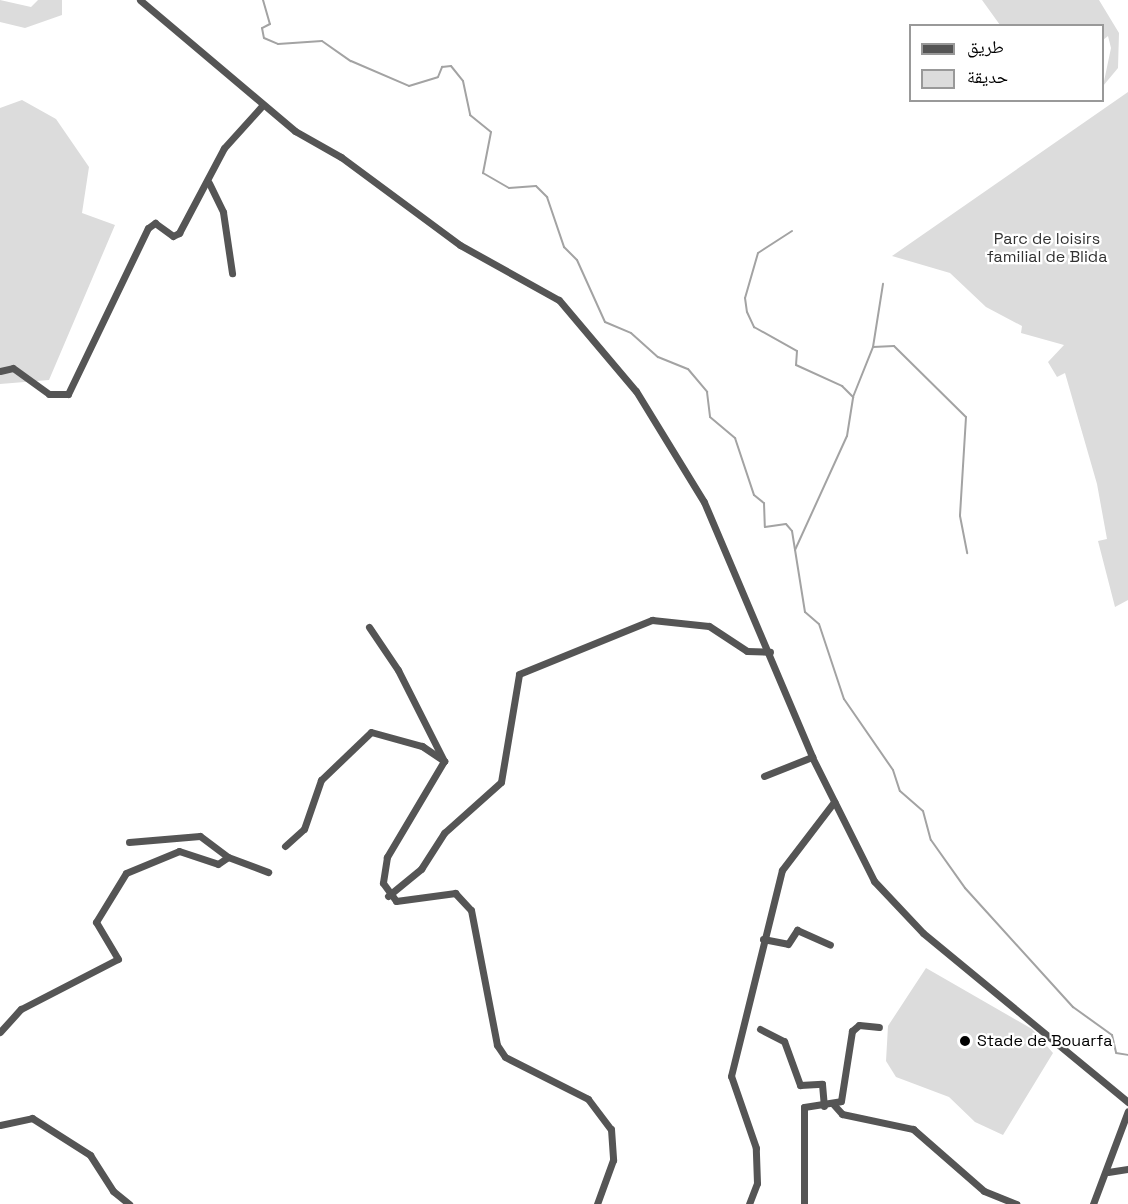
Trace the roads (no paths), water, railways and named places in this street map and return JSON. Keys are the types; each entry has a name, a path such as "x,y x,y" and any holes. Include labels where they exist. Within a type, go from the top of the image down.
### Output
{"street":[{"path":"140,0 262,106 460,245 559,300 636,391 704,502 770,652 812,757 874,881 897,910 1128,1102"},
{"path":"0,371 13,368 49,394 68,394 148,228 155,223 173,236 179,232 210,183 224,148 262,106"},
{"path":"210,183 223,212 232,273"},
{"path":"388,896 421,869 444,833 501,782 519,674 652,620 709,626 747,651 770,652"},
{"path":"369,627 407,686 444,761"},
{"path":"285,846 304,830 321,780 371,732 422,746 444,761"},
{"path":"764,776 812,757"},
{"path":"444,761 387,857 383,884 388,896 396,901 455,893 471,910 497,1045 505,1057 588,1099 611,1129 614,1160 597,1204"},
{"path":"749,1204 757,1183 756,1148 731,1076 763,939 782,870 834,802"},
{"path":"129,842 200,836 228,857 268,872"},
{"path":"0,1032 21,1010 118,959 96,922 126,873 179,851 218,864 228,857"},
{"path":"763,939 788,944 797,930 830,945"},
{"path":"804,1204 804,1107 834,1106 841,1101 852,1031 859,1025 879,1027"},
{"path":"760,1029 784,1041 800,1085 822,1084 824,1106"},
{"path":"834,1106 842,1114 914,1130 984,1191 1017,1204"},
{"path":"1093,1204 1108,1172 1128,1112"},
{"path":"0,1125 32,1118 90,1155 113,1191 129,1204"},
{"path":"1108,1172 1128,1170"}],"waterway":[{"path":"263,0 270,24 262,28 264,38 278,44 322,41 351,61 409,86 438,77 442,67 451,66 463,81 470,115 491,132 483,173 509,188 536,186 547,197 564,247 577,260 605,322 631,333 658,357 688,369 707,392 710,417 735,438 754,495 764,503 765,527 786,524 792,531 805,612 819,624 844,699 893,770 900,791 923,811 931,840 965,888 1073,1007 1112,1035 1116,1053 1128,1055"},
{"path":"792,231 758,253 745,298 747,312 754,327 797,351 796,365 842,386 853,397"},
{"path":"795,550 847,436 853,397 873,347 883,284"},
{"path":"873,347 894,346 966,417 960,516 967,553"}],"place":[{"name":"Stade de Bouarfa","path":"965,1041"}],"park label":[{"name":"Parc de loisirs familial de Blida","path":"1047,248"}]}
